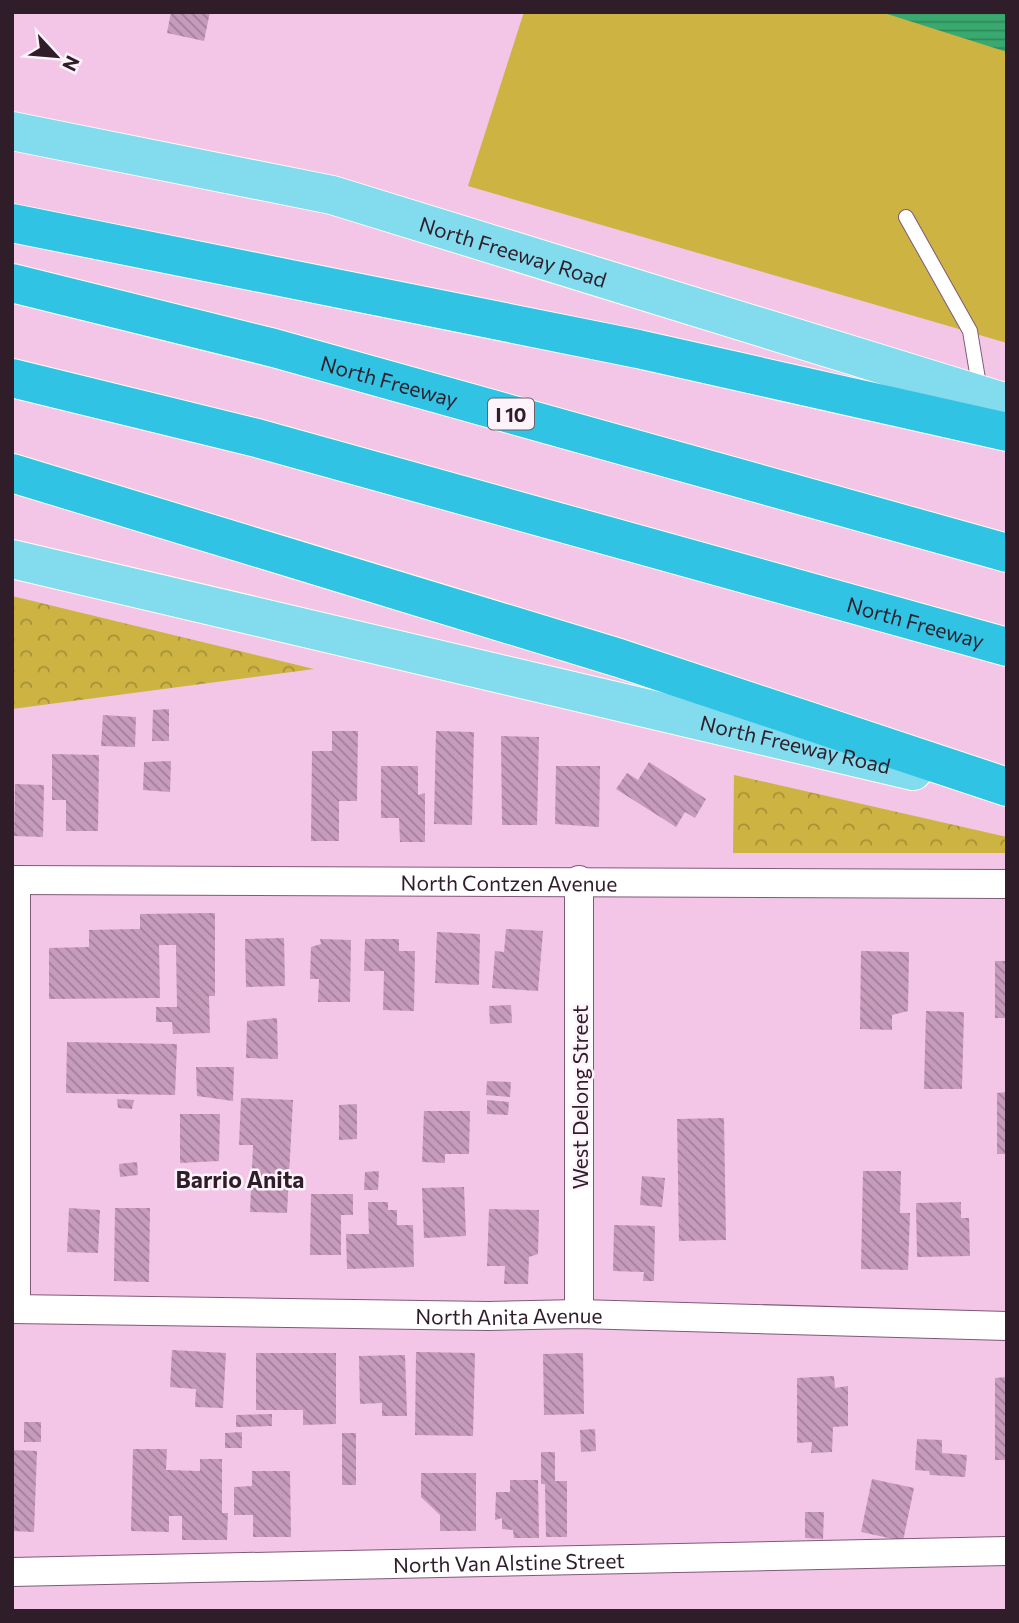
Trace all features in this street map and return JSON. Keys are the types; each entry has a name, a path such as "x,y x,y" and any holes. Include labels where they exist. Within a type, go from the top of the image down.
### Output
{"highway":[{"path":"12,223 638,349 1007,432"},
{"name":"North Freeway","path":"12,283 274,348 1007,553"},
{"name":"North Freeway","path":"12,378 257,438 1007,647"},
{"path":"12,473 619,658 1007,787"}],"main road":[{"name":"North Freeway Road","path":"12,131 332,195 994,399"},
{"name":"North Freeway Road","path":"12,559 1007,793"}],"street":[{"name":"North Contzen Avenue","path":"14,880 579,880 1007,884"},
{"path":"14,880 14,1309"},
{"name":"West Delong Street","path":"579,880 579,1314"},
{"name":"North Anita Avenue","path":"14,1309 488,1316 579,1314 1007,1326"},
{"name":"North Van Alstine Street","path":"12,1572 1007,1551"}],"lane":[{"path":"906,216 970,331 994,399"}],"green space":[{"path":"524,12 1007,12 1007,343 468,186"},
{"path":"12,596 314,669 12,709"},
{"path":"734,775 1007,837 1007,853 733,853"}],"shaded area":[{"path":"881,12 1007,12 1007,52"}],"building":[{"path":"171,12 210,12 204,41 167,33"},
{"path":"169,709 169,741 152,741 153,710"},
{"path":"103,715 136,717 135,747 101,746"},
{"path":"332,731 358,731 357,801 339,801 339,841 311,841 312,751 332,751"},
{"path":"436,731 474,732 472,825 434,824"},
{"path":"501,736 539,737 537,825 502,825"},
{"path":"52,754 99,755 98,831 66,831 66,800 52,800"},
{"path":"171,761 170,792 143,790 144,762"},
{"path":"649,762 706,799 695,818 685,812 676,827 616,789 627,773 638,780"},
{"path":"381,766 418,766 418,795 425,793 425,842 400,842 399,818 381,818"},
{"path":"556,766 600,766 599,827 555,824"},
{"path":"15,784 44,785 43,837 14,836"},
{"path":"215,913 215,996 209,996 210,1033 173,1034 172,1022 156,1022 156,1007 177,1007 176,945 159,945 160,998 49,999 49,948 89,947 89,930 140,929 140,914"},
{"path":"506,929 543,931 538,991 492,988 495,951 504,952"},
{"path":"437,932 480,934 479,985 435,983"},
{"path":"284,938 285,986 246,987 245,939"},
{"path":"320,939 351,940 350,1002 318,1002 319,979 310,979 311,947 321,944"},
{"path":"365,939 399,939 399,951 415,951 414,1011 383,1010 384,971 364,971"},
{"path":"861,951 909,952 908,1011 892,1015 892,1030 860,1029"},
{"path":"995,961 1007,961 1007,1018 995,1018"},
{"path":"511,1005 512,1023 490,1024 489,1006"},
{"path":"926,1011 964,1012 962,1089 924,1089"},
{"path":"277,1018 278,1059 246,1058 247,1021"},
{"path":"67,1042 177,1044 175,1095 66,1093"},
{"path":"196,1067 234,1067 233,1101 197,1096"},
{"path":"487,1081 511,1082 510,1097 486,1095"},
{"path":"1007,1092 1007,1154 997,1154 997,1093"},
{"path":"241,1098 293,1100 287,1213 250,1212 253,1145 239,1145"},
{"path":"117,1099 134,1100 132,1109 118,1108"},
{"path":"487,1100 509,1102 508,1115 487,1114"},
{"path":"357,1104 357,1139 339,1140 339,1105"},
{"path":"424,1111 470,1111 469,1154 445,1154 445,1163 422,1162"},
{"path":"180,1114 220,1114 219,1161 180,1163"},
{"path":"724,1118 726,1240 679,1241 677,1119"},
{"path":"137,1162 138,1175 120,1177 119,1164"},
{"path":"379,1171 378,1190 364,1190 365,1172"},
{"path":"863,1171 901,1171 900,1213 910,1213 908,1270 861,1269"},
{"path":"642,1176 665,1178 662,1207 640,1205"},
{"path":"464,1187 466,1236 424,1238 422,1188"},
{"path":"311,1194 353,1194 353,1215 341,1215 341,1255 310,1255"},
{"path":"368,1202 388,1202 388,1210 397,1210 397,1225 413,1225 414,1267 347,1269 346,1234 369,1234"},
{"path":"961,1202 961,1218 969,1218 970,1256 917,1257 916,1203"},
{"path":"69,1208 100,1210 98,1253 67,1252"},
{"path":"115,1208 150,1208 149,1282 114,1281"},
{"path":"489,1209 539,1210 538,1254 529,1257 528,1284 504,1284 505,1266 487,1266"},
{"path":"614,1225 655,1226 654,1281 643,1281 644,1272 613,1271"},
{"path":"172,1350 226,1353 223,1408 195,1407 196,1389 170,1387"},
{"path":"416,1352 475,1353 473,1436 415,1435"},
{"path":"256,1353 336,1353 336,1424 303,1425 303,1410 256,1410"},
{"path":"583,1353 584,1414 544,1415 543,1354"},
{"path":"405,1355 407,1416 382,1416 382,1403 360,1404 359,1356"},
{"path":"834,1376 835,1388 848,1386 848,1426 833,1427 832,1452 811,1453 812,1442 797,1443 797,1378"},
{"path":"1007,1377 1007,1460 995,1460 995,1378"},
{"path":"272,1414 272,1426 236,1427 236,1415"},
{"path":"24,1422 41,1422 41,1442 24,1442"},
{"path":"595,1429 596,1451 581,1452 580,1430"},
{"path":"242,1432 242,1448 225,1448 225,1433"},
{"path":"342,1433 356,1433 356,1485 342,1485"},
{"path":"917,1439 942,1440 942,1453 967,1455 965,1477 930,1475 929,1471 915,1470"},
{"path":"133,1449 167,1449 166,1470 200,1471 200,1459 222,1459 222,1513 228,1513 227,1540 182,1540 182,1516 169,1516 169,1532 131,1531"},
{"path":"12,1450 37,1451 34,1532 12,1531"},
{"path":"541,1452 555,1452 555,1481 567,1481 567,1537 546,1537 545,1484 541,1484"},
{"path":"252,1471 290,1471 291,1537 253,1537 253,1515 234,1515 234,1487 252,1486"},
{"path":"421,1473 476,1473 476,1531 440,1531 440,1515 421,1497"},
{"path":"872,1479 914,1488 903,1541 861,1532"},
{"path":"510,1480 538,1480 539,1538 514,1538 513,1530 502,1529 502,1518 495,1520 496,1492 510,1492"},
{"path":"805,1512 824,1512 823,1539 805,1538"}],"district":[{"name":"Barrio Anita","path":"240,1179"}]}
